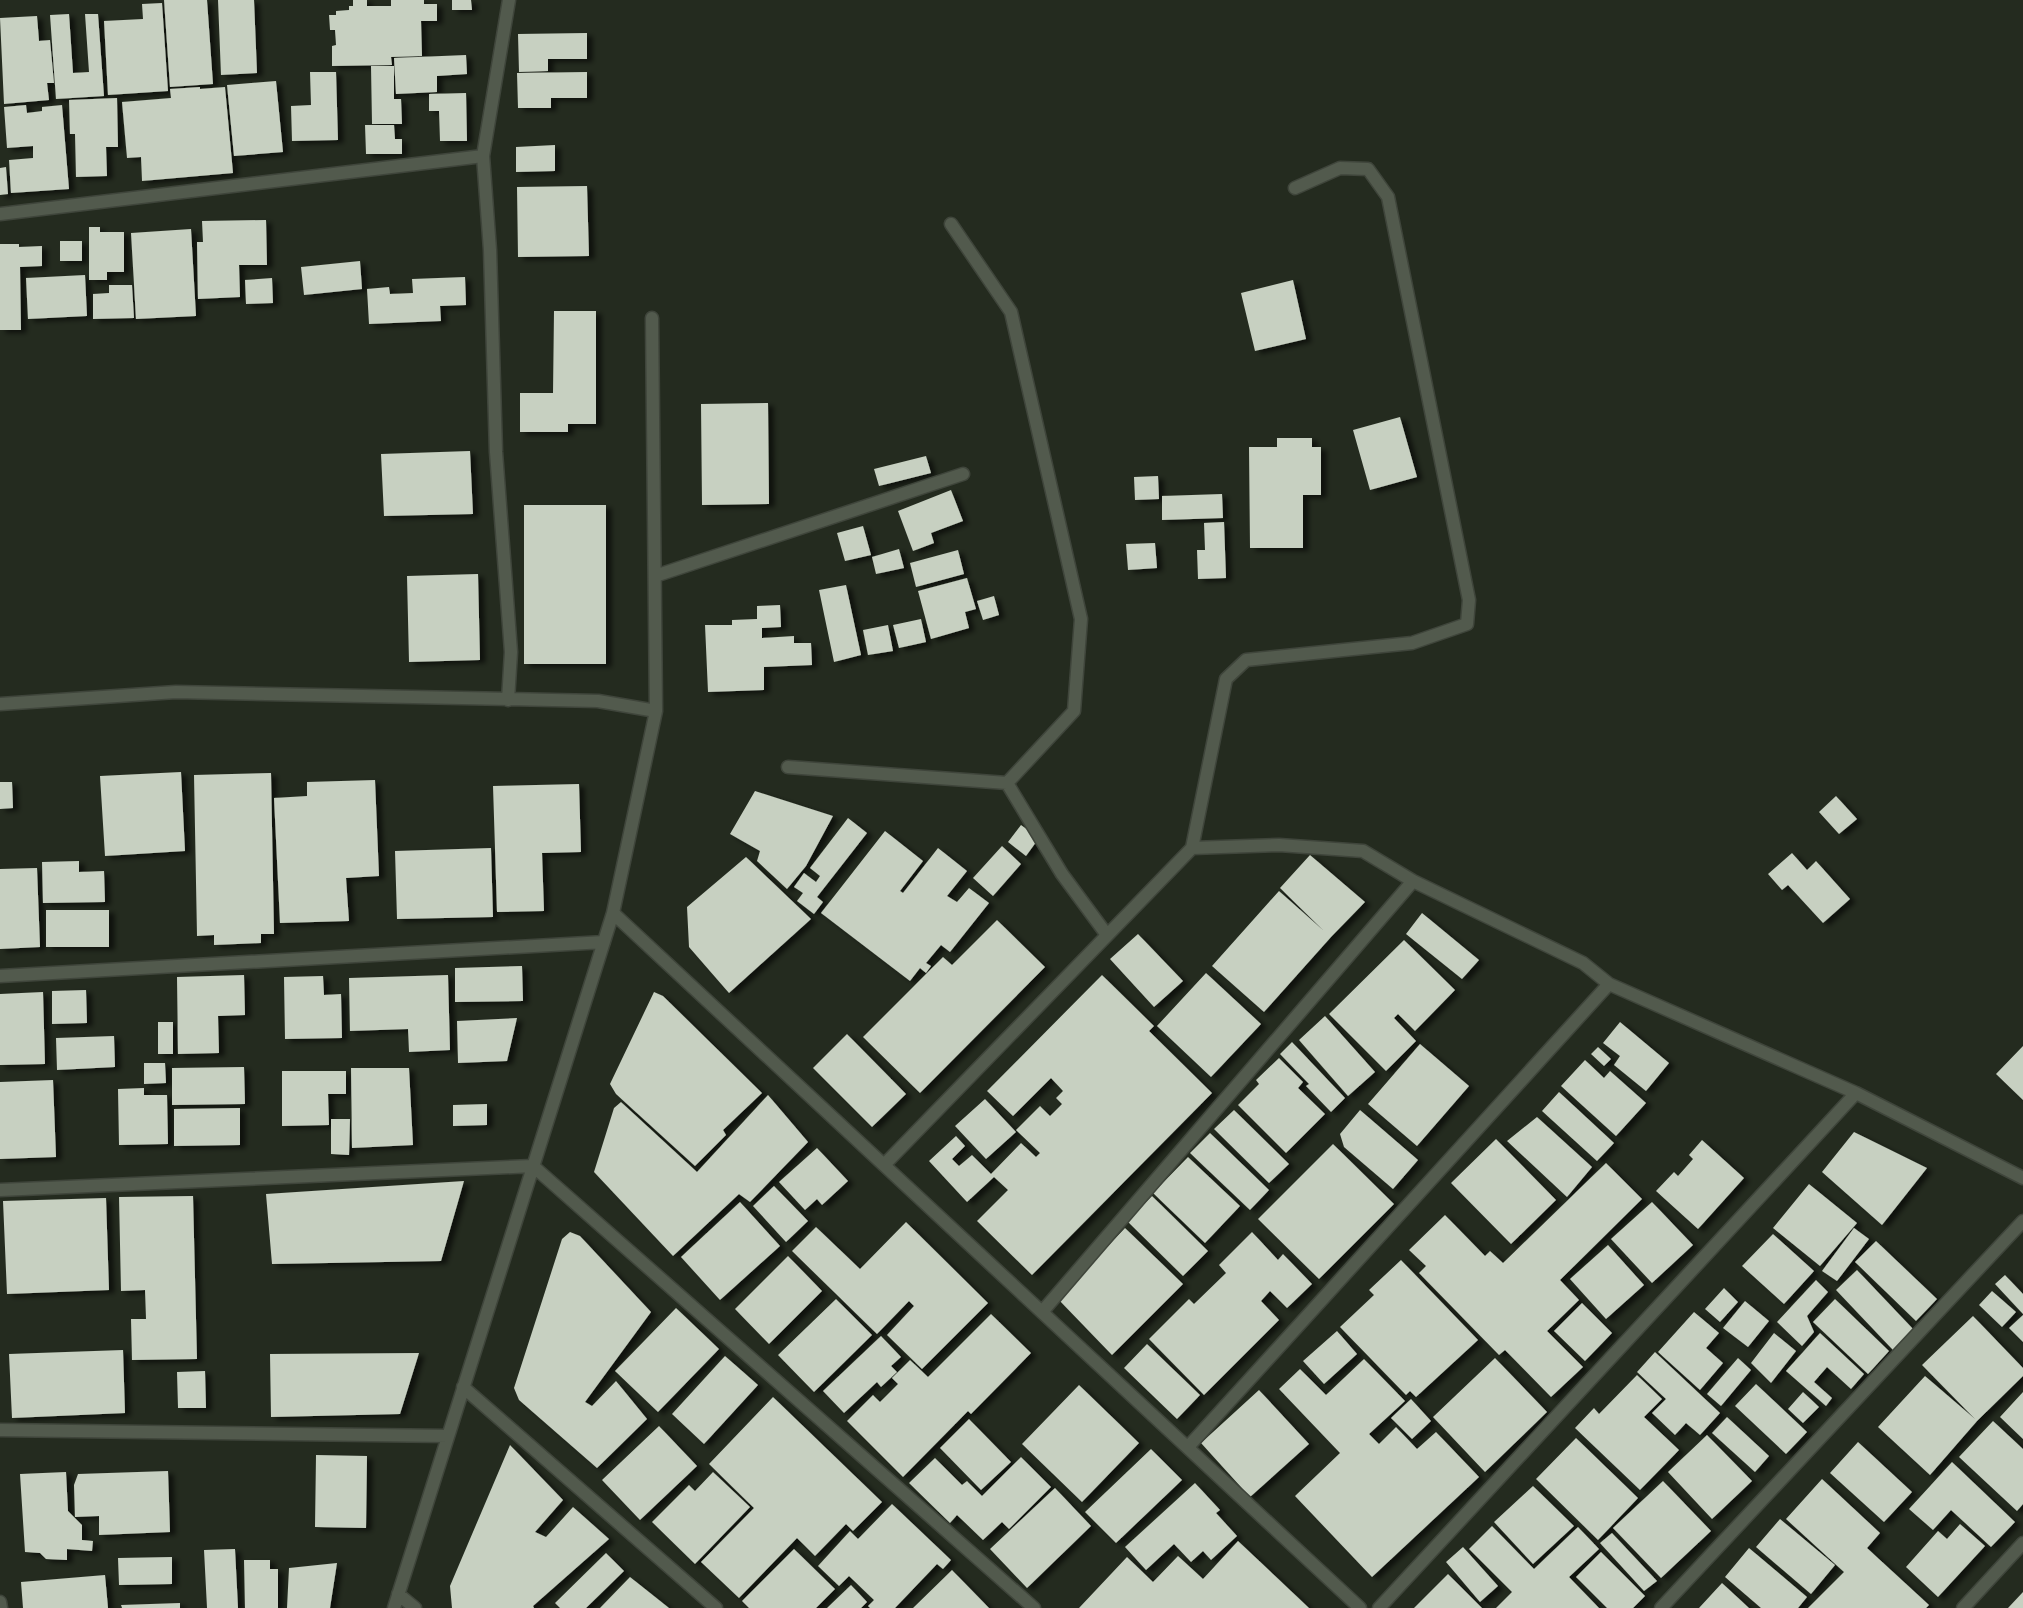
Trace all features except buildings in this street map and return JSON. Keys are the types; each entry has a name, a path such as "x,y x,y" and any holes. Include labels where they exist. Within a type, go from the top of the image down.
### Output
{"street":[{"path":"508,700 512,652 496,452 490,250 483,156 509,0"},
{"path":"0,214 483,156"},
{"path":"884,1165 1192,848 1226,679 1246,660 1412,642 1467,624 1469,600 1388,196 1368,169 1340,168 1295,188"},
{"path":"951,224 1011,312 1081,619 1074,711 1007,783"},
{"path":"394,1608 613,913 656,711 652,318"},
{"path":"654,576 963,474"},
{"path":"0,704 176,692 598,701 656,711"},
{"path":"788,767 1007,783"},
{"path":"1007,783 1062,874 1107,935"},
{"path":"1192,848 1279,845 1363,851 1413,880 1583,963 1609,984 1856,1093 2023,1178"},
{"path":"1042,1312 1413,880"},
{"path":"613,913 1360,1608"},
{"path":"0,976 604,942"},
{"path":"1188,1447 1609,984"},
{"path":"1380,1608 1856,1093"},
{"path":"0,1190 533,1166 1034,1608"},
{"path":"1661,1608 2023,1221"},
{"path":"463,1387 716,1608"},
{"path":"0,1430 448,1436"},
{"path":"1963,1608 2023,1543"},
{"path":"398,1594 415,1608"},
{"path":"0,1602 1,1608"}]}
